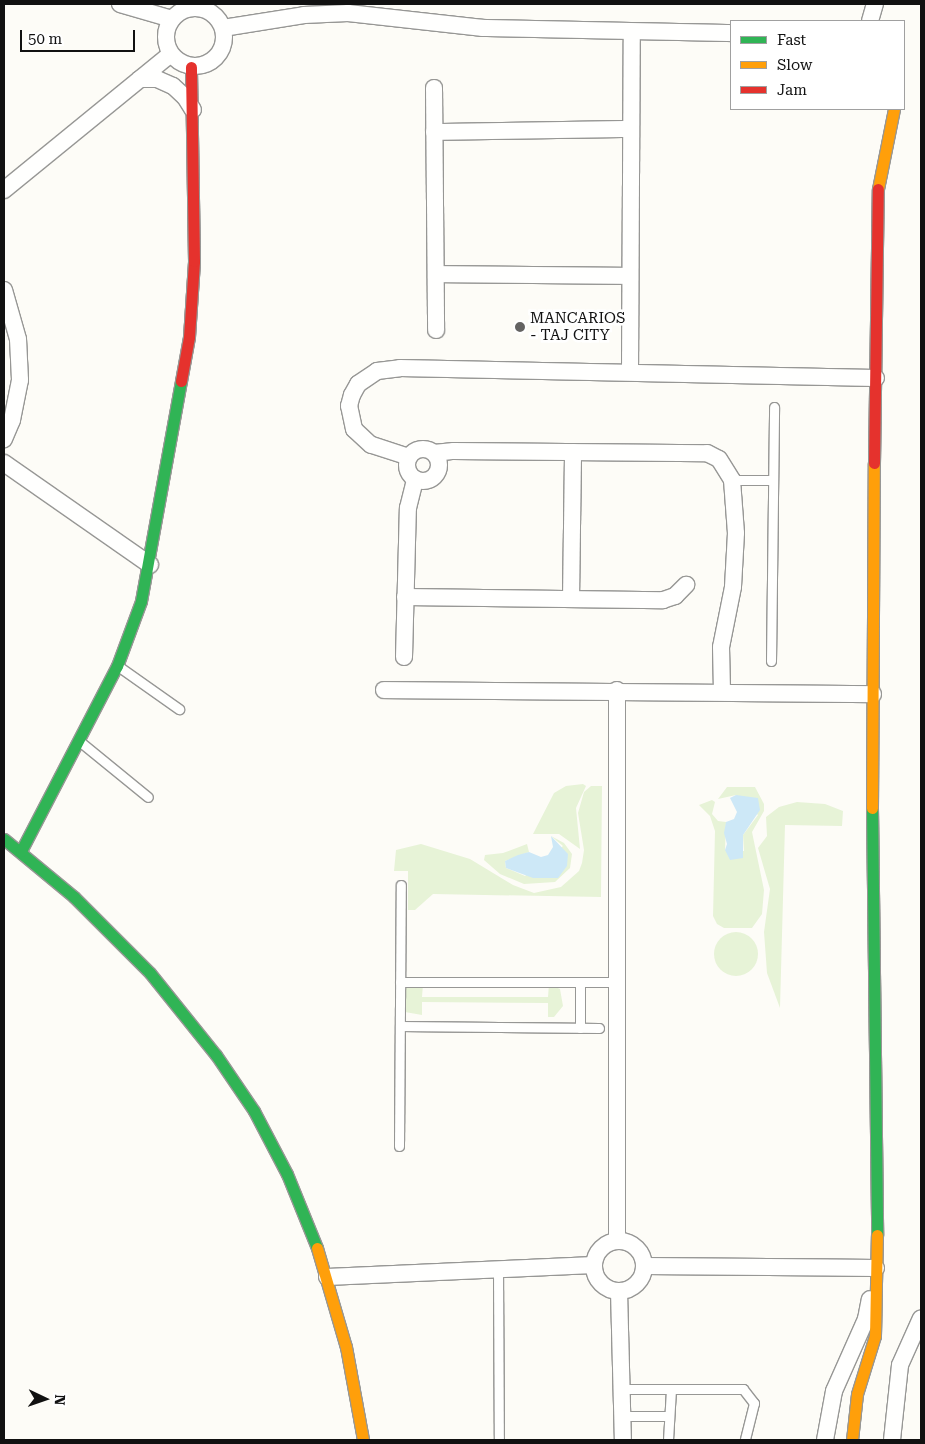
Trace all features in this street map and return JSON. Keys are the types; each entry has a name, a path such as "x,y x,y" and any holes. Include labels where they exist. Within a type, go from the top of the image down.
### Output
{"street":[{"path":"120,4 172,19"},
{"path":"870,20 875,4"},
{"path":"188,9 207,10 217,17 223,28 221,51 203,66 191,67 171,54 166,36 172,19 188,9"},
{"path":"223,28 304,15 348,13 483,28 632,33 730,33"},
{"path":"630,371 632,33"},
{"path":"4,190 171,54"},
{"path":"22,851 117,666 141,601 150,564 189,337 194,261 194,111 191,67"},
{"path":"140,79 157,79 173,86 185,97 194,111"},
{"path":"434,88 436,330"},
{"path":"852,1440 857,1394 875,1336 878,1307 876,1273 873,694 876,211 880,166 894,110"},
{"path":"434,132 632,129"},
{"path":"436,274 630,276"},
{"path":"4,290 18,340 20,380 12,420 4,438"},
{"path":"409,457 371,445 354,429 349,406 352,395 358,384 377,371 400,368 630,371 876,378"},
{"path":"409,457 421,449 434,453 707,453 724,463 732,480 736,561 721,647 722,691"},
{"path":"571,599 573,452"},
{"path":"409,457 408,472 415,480 424,482 437,476 440,466 434,453"},
{"path":"4,463 150,564"},
{"path":"404,657 408,508 415,480"},
{"path":"406,597 663,600 675,596 686,585"},
{"path":"384,690 617,690 873,694"},
{"path":"617,690 617,1241"},
{"path":"4,839 22,851 125,947 216,1055 254,1111 287,1174 327,1277 346,1347 363,1440"},
{"path":"617,1241 636,1247 644,1266 636,1283 619,1291 601,1283 594,1265 600,1248 617,1241"},
{"path":"327,1277 498,1271 594,1265"},
{"path":"644,1266 876,1273"},
{"path":"825,1440 834,1391 866,1320 876,1273"},
{"path":"619,1291 623,1440"},
{"path":"892,1440 900,1365 921,1318"}],"lane":[{"path":"771,661 774,407"},
{"path":"732,480 773,480"},
{"path":"117,666 180,709"},
{"path":"78,740 148,797"},
{"path":"399,1146 401,885"},
{"path":"400,982 617,982"},
{"path":"580,982 580,1028"},
{"path":"400,1026 599,1028"},
{"path":"498,1271 499,1440"},
{"path":"621,1389 737,1388 749,1392 754,1409 745,1440"},
{"path":"668,1440 671,1390"},
{"path":"622,1416 669,1416"}],"green space":[{"path":"583,784 586,786 576,808 580,849 559,834 533,834 554,793 566,786"},
{"path":"591,786 602,786 601,897 433,894 415,910 408,910 408,871 394,871 396,850 421,844 470,859 513,885 534,893 561,887 579,871 582,863 584,850 578,813 584,792"},
{"path":"727,787 755,787 764,804 764,811 752,832 764,890 762,914 752,928 724,928 717,924 713,916 715,831 710,816 699,805 712,800 715,802 712,814 718,821 726,822 725,850 744,851 743,835 758,815 736,795 718,799"},
{"path":"797,802 825,804 843,811 842,826 785,825 780,1008 767,973 764,932 770,889 758,848 767,836 766,817 779,807"},
{"path":"551,836 564,843 572,854 570,868 555,882 524,884 500,874 484,860 485,855 503,853 527,844 529,852 505,861 506,868 525,876 563,846"},
{"path":"740,932 752,938 757,945 757,963 752,970 745,975 732,976 724,973 717,966 714,950 717,942 724,935"},
{"path":"423,984 422,997 548,997 549,984 560,989 563,1006 554,1017 548,1017 548,1003 422,1002 422,1015 405,1012 401,1006 403,989"}],"water":[{"path":"736,795 758,798 760,810 743,835 743,858 730,860 725,850 727,844 724,833 726,822 734,819 737,812 730,798"},
{"path":"551,836 568,854 567,866 558,878 533,878 506,868 505,861 518,855 529,852 541,857 548,855 553,847"}],"traffic: fast":[{"path":"21,851 117,666 141,601 181,381"},
{"path":"872,808 877,1235"},
{"path":"4,839 74,897 150,973 216,1055 254,1111 287,1174 317,1248"}],"traffic: slow":[{"path":"878,189 894,110"},
{"path":"872,808 874,463"},
{"path":"852,1440 857,1394 875,1336 877,1235"},
{"path":"317,1248 346,1347 363,1440"}],"traffic: jam":[{"path":"181,381 189,337 194,261 191,67"},
{"path":"874,463 878,189"}],"place":[{"name":"MANCARIOS - TAJ CITY","path":"520,327"}]}
